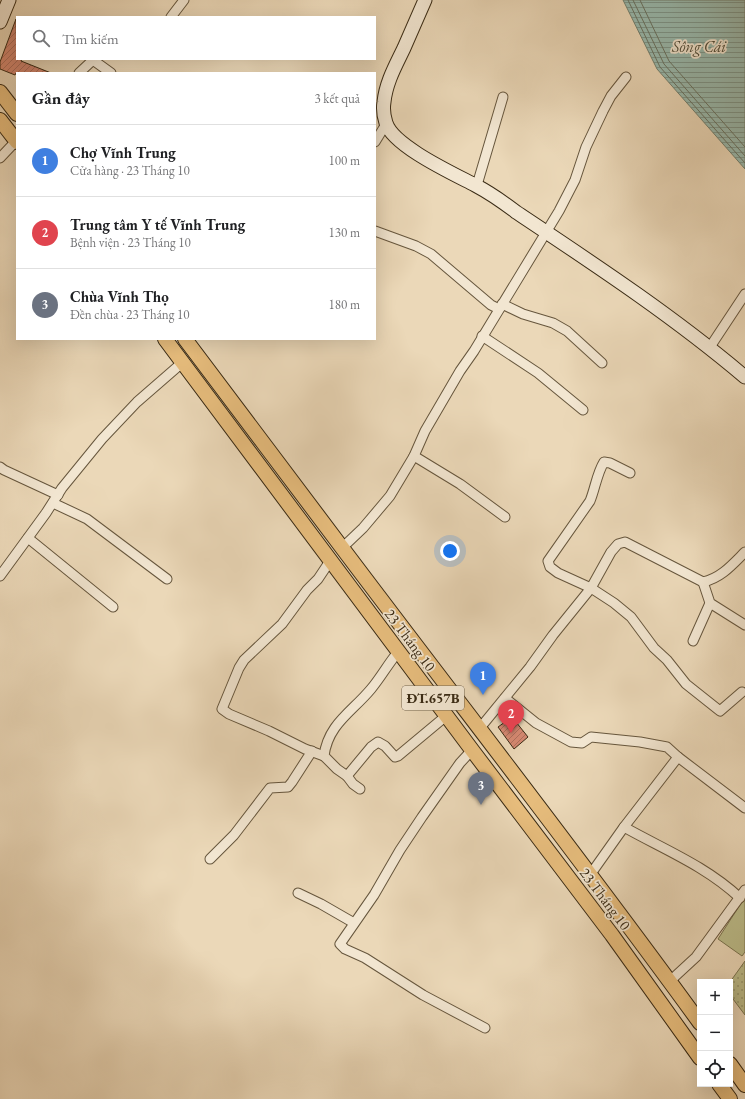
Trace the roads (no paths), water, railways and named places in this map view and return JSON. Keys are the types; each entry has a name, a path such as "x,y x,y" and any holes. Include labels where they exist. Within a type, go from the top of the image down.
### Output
{"main road":[{"path":"0,92 16,113"},
{"path":"0,120 16,140"},
{"name":"23 Tháng 10","path":"166,340 398,652 612,935 697,1054"},
{"name":"23 Tháng 10","path":"186,340 480,728 697,1019"},
{"path":"330,561 342,548"},
{"path":"554,860 570,848"},
{"path":"733,1068 745,1085"},
{"path":"721,1087 730,1099"}],"street":[{"path":"0,22 9,0"},
{"path":"172,16 184,0"},
{"path":"425,0 389,80 384,102 386,124 401,141 419,155 477,186 628,287 710,347 745,377"},
{"path":"80,72 93,60"},
{"path":"95,60 110,72"},
{"path":"342,548 363,528 390,496 414,456 425,431 460,371 474,351 546,232 574,180 586,147 602,111 611,96 626,77"},
{"path":"477,186 503,97"},
{"path":"376,140 386,124"},
{"path":"0,158 16,142"},
{"path":"376,231 416,246 430,254 491,305 553,323 567,331 602,363"},
{"path":"710,347 745,294"},
{"path":"482,336 538,373 583,410"},
{"path":"0,576 53,503 66,482 102,439 138,402 183,362"},
{"path":"414,456 460,484 505,518"},
{"path":"630,473 610,463 604,462 590,501 548,561 550,567 558,573 591,588 614,603 631,617 654,648 667,660 686,684 720,711 742,692"},
{"path":"0,467 58,495"},
{"path":"53,503 87,520 167,579"},
{"path":"28,538 113,606"},
{"path":"480,728 591,588 611,552 618,544 625,542 703,582 710,603 745,625"},
{"path":"703,582 718,576 731,567 745,552"},
{"path":"330,561 318,579 307,590 282,624 244,660 239,668 222,708 229,714 324,756 337,769 347,776 360,790"},
{"path":"693,641 710,603"},
{"path":"324,756 327,744 340,720 367,694 398,652"},
{"path":"505,698 536,722 571,742 582,743 591,736 667,747 745,808"},
{"path":"347,776 371,747 378,742 385,746 395,757 398,756 446,716"},
{"path":"472,750 460,763 422,817 400,850 374,895 343,939 340,946 365,958 423,995 485,1028"},
{"path":"210,859 234,835 270,788 288,787 312,751"},
{"path":"590,875 624,827 678,757"},
{"path":"624,827 669,850 733,891 742,894 696,957 670,981"},
{"path":"298,893 354,923"}],"water":[{"name":"Sông Cái","path":"623,0 745,0 745,169 657,69"}],"place":[{"name":"Chợ Vĩnh Trung","path":"483,695"},
{"name":"Trung tâm Y tế Vĩnh Trung","path":"511,733"},
{"name":"Chùa Vĩnh Thọ","path":"481,805"}]}
